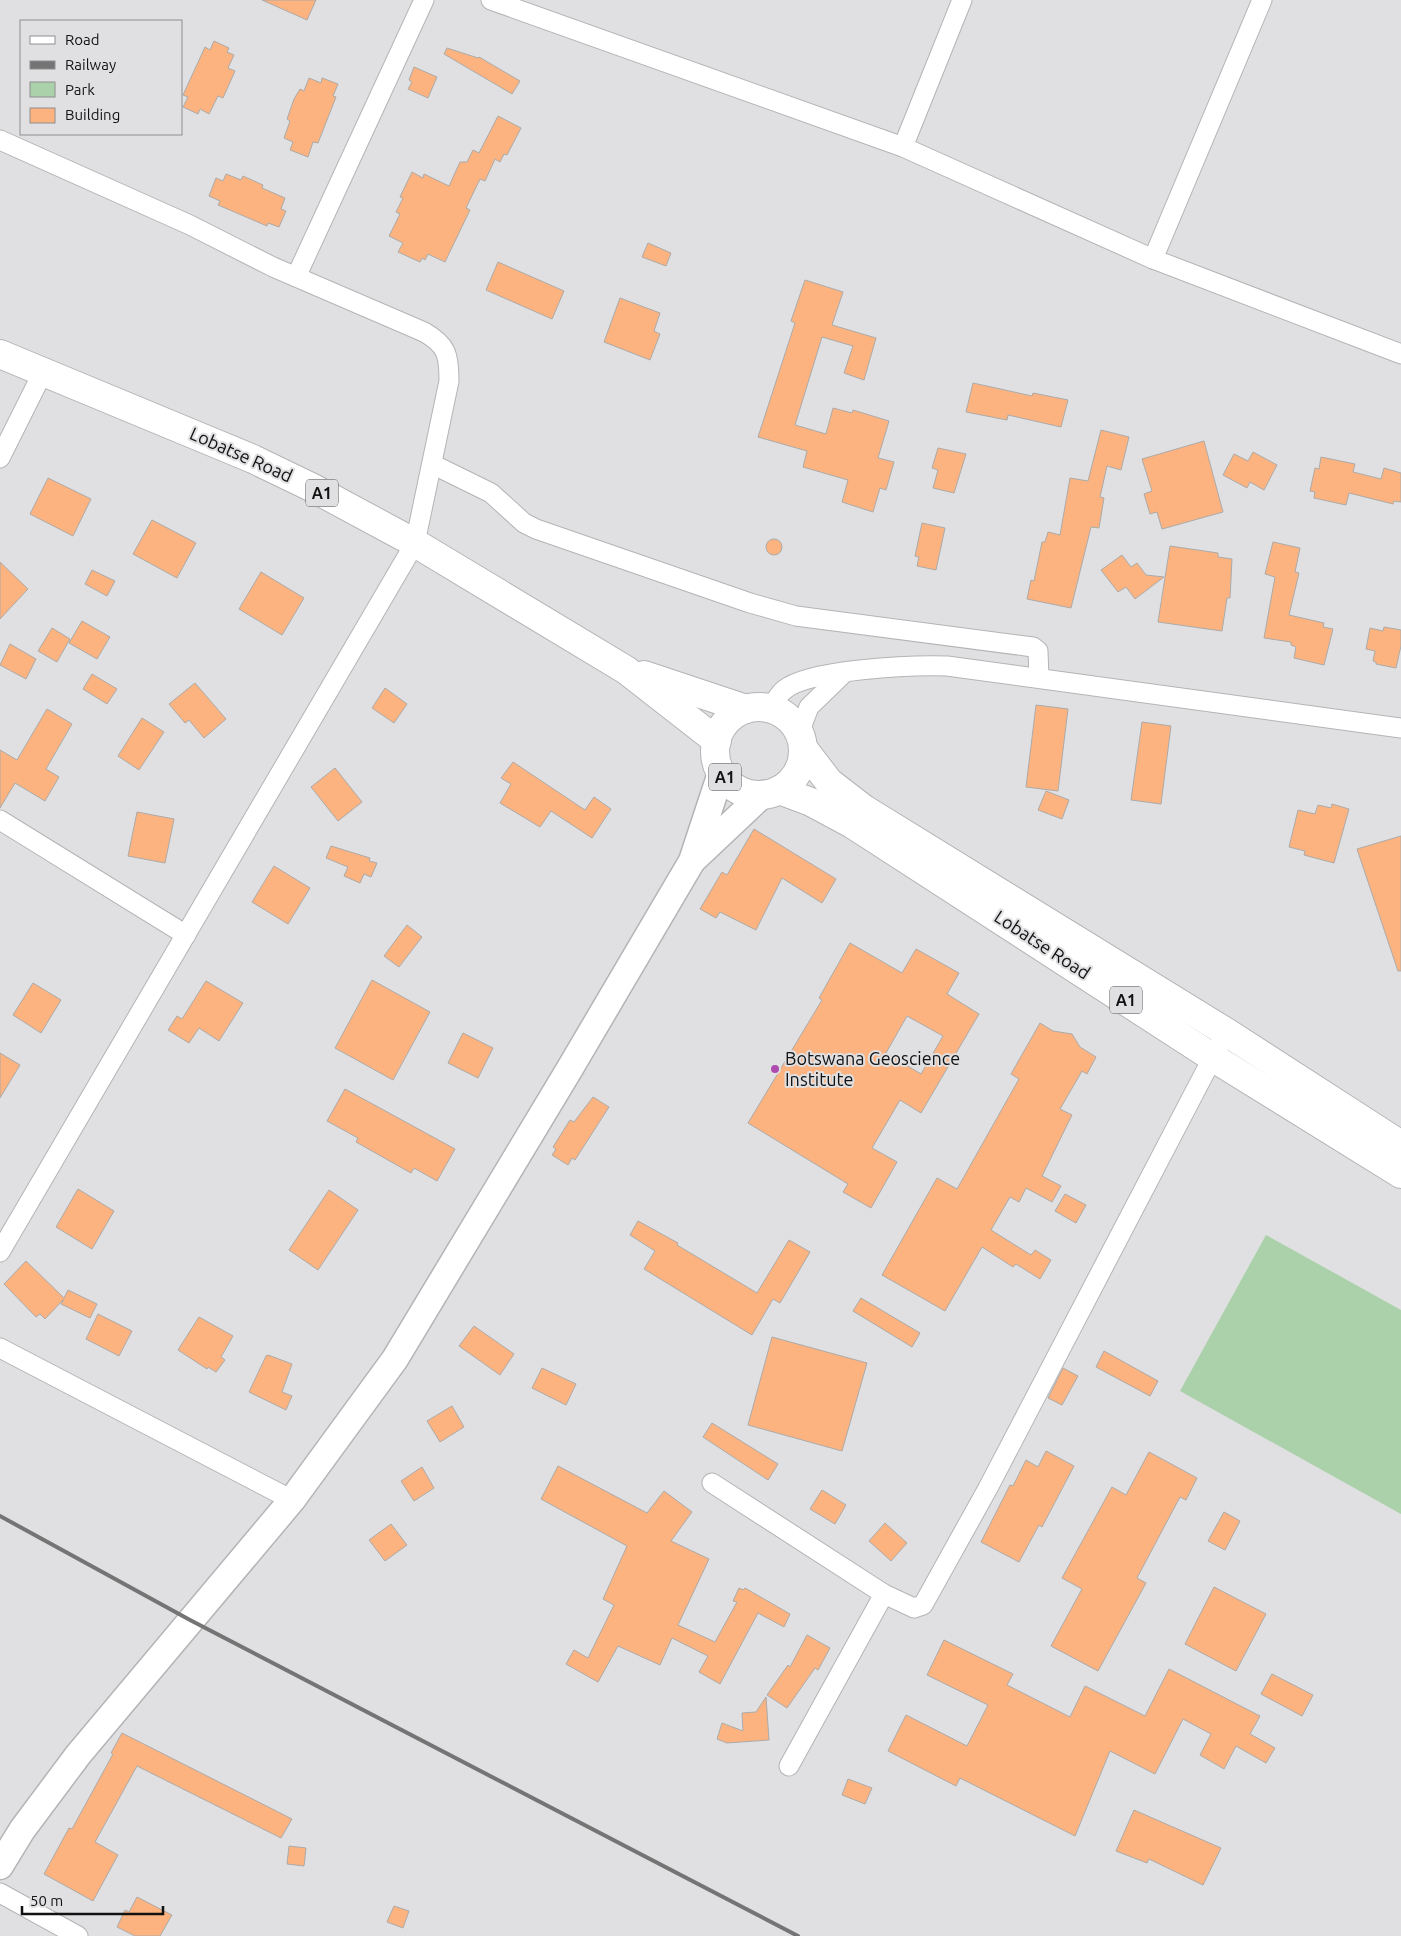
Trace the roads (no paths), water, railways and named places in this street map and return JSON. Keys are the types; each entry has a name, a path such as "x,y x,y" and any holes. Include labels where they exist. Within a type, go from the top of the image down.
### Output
{"highway":[{"name":"Lobatse Road","path":"0,354 44,370 254,459 313,488 415,543 626,670 717,741"},
{"name":"Lobatse Road","path":"626,670 787,717 829,782 864,809 1226,1032 1401,1145"},
{"name":"A1","path":"721,773 716,757 717,741 722,727 732,716 758,708"},
{"path":"771,792 792,780 801,765 801,740"},
{"name":"Lobatse Road","path":"721,773 732,785 747,793 771,792 811,802 852,824 1212,1057 1401,1174"}],"main road":[{"path":"0,1866 34,1814 78,1755 292,1500 395,1360 692,861 721,773"},
{"path":"692,861 771,792"}],"street":[{"path":"296,277 424,0"},
{"path":"491,0 903,147 1153,259 1401,354"},
{"path":"903,147 962,0"},
{"path":"1153,259 1262,0"},
{"path":"0,140 190,225 254,258 424,332 443,346 449,365 449,381 415,543 0,1252"},
{"path":"0,458 44,370"},
{"path":"432,464 491,493 524,523 536,529 771,610 796,616 1033,647 1038,651 1039,678"},
{"path":"758,708 798,683 844,673 919,665 947,666 1039,678 1401,728"},
{"path":"801,740 809,707 844,673"},
{"path":"0,820 186,935"},
{"path":"712,1483 884,1594 914,1608 919,1608 927,1600 993,1479 1226,1032"},
{"path":"0,1348 292,1500"},
{"path":"789,1766 884,1594"},
{"path":"0,1893 78,1936"}],"railway":[{"path":"0,1516 190,1620 798,1936"}],"place":[{"name":"Botswana Geoscience Institute","path":"775,1069"}]}
